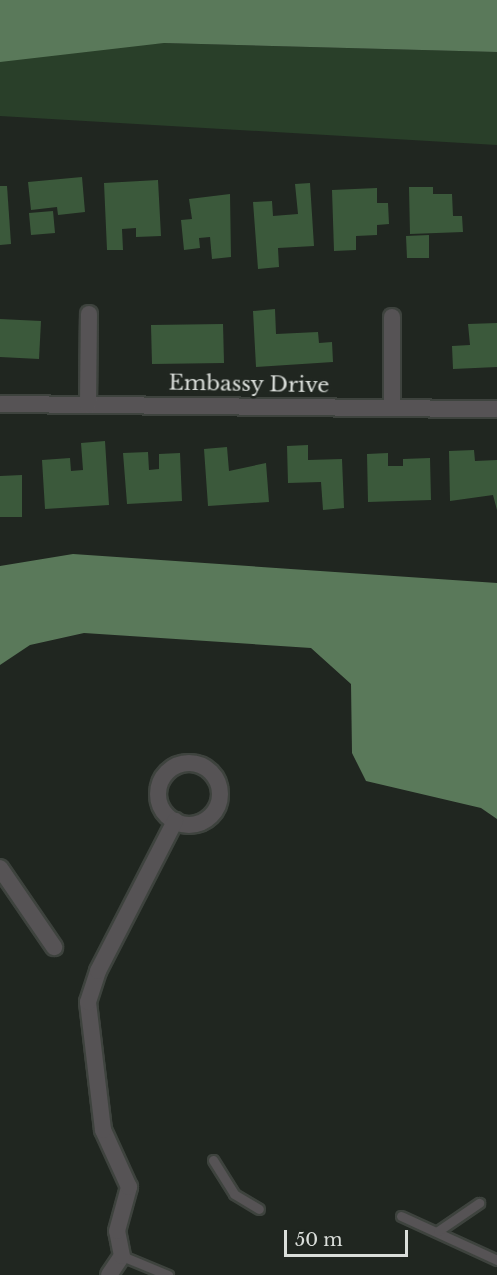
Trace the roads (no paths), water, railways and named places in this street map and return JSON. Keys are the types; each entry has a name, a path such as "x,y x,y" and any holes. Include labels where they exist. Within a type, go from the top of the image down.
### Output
{"street":[{"path":"88,405 89,314"},
{"path":"392,317 392,408"},
{"name":"Embassy Drive","path":"0,404 497,409"},
{"path":"109,1275 122,1256 119,1220 129,1187 103,1130 88,1002 98,971 175,821"},
{"path":"0,868 54,947"}],"lane":[{"path":"213,1160 234,1194 259,1209"},
{"path":"438,1231 479,1203"},
{"path":"401,1216 497,1260"},
{"path":"122,1256 168,1275"}]}
